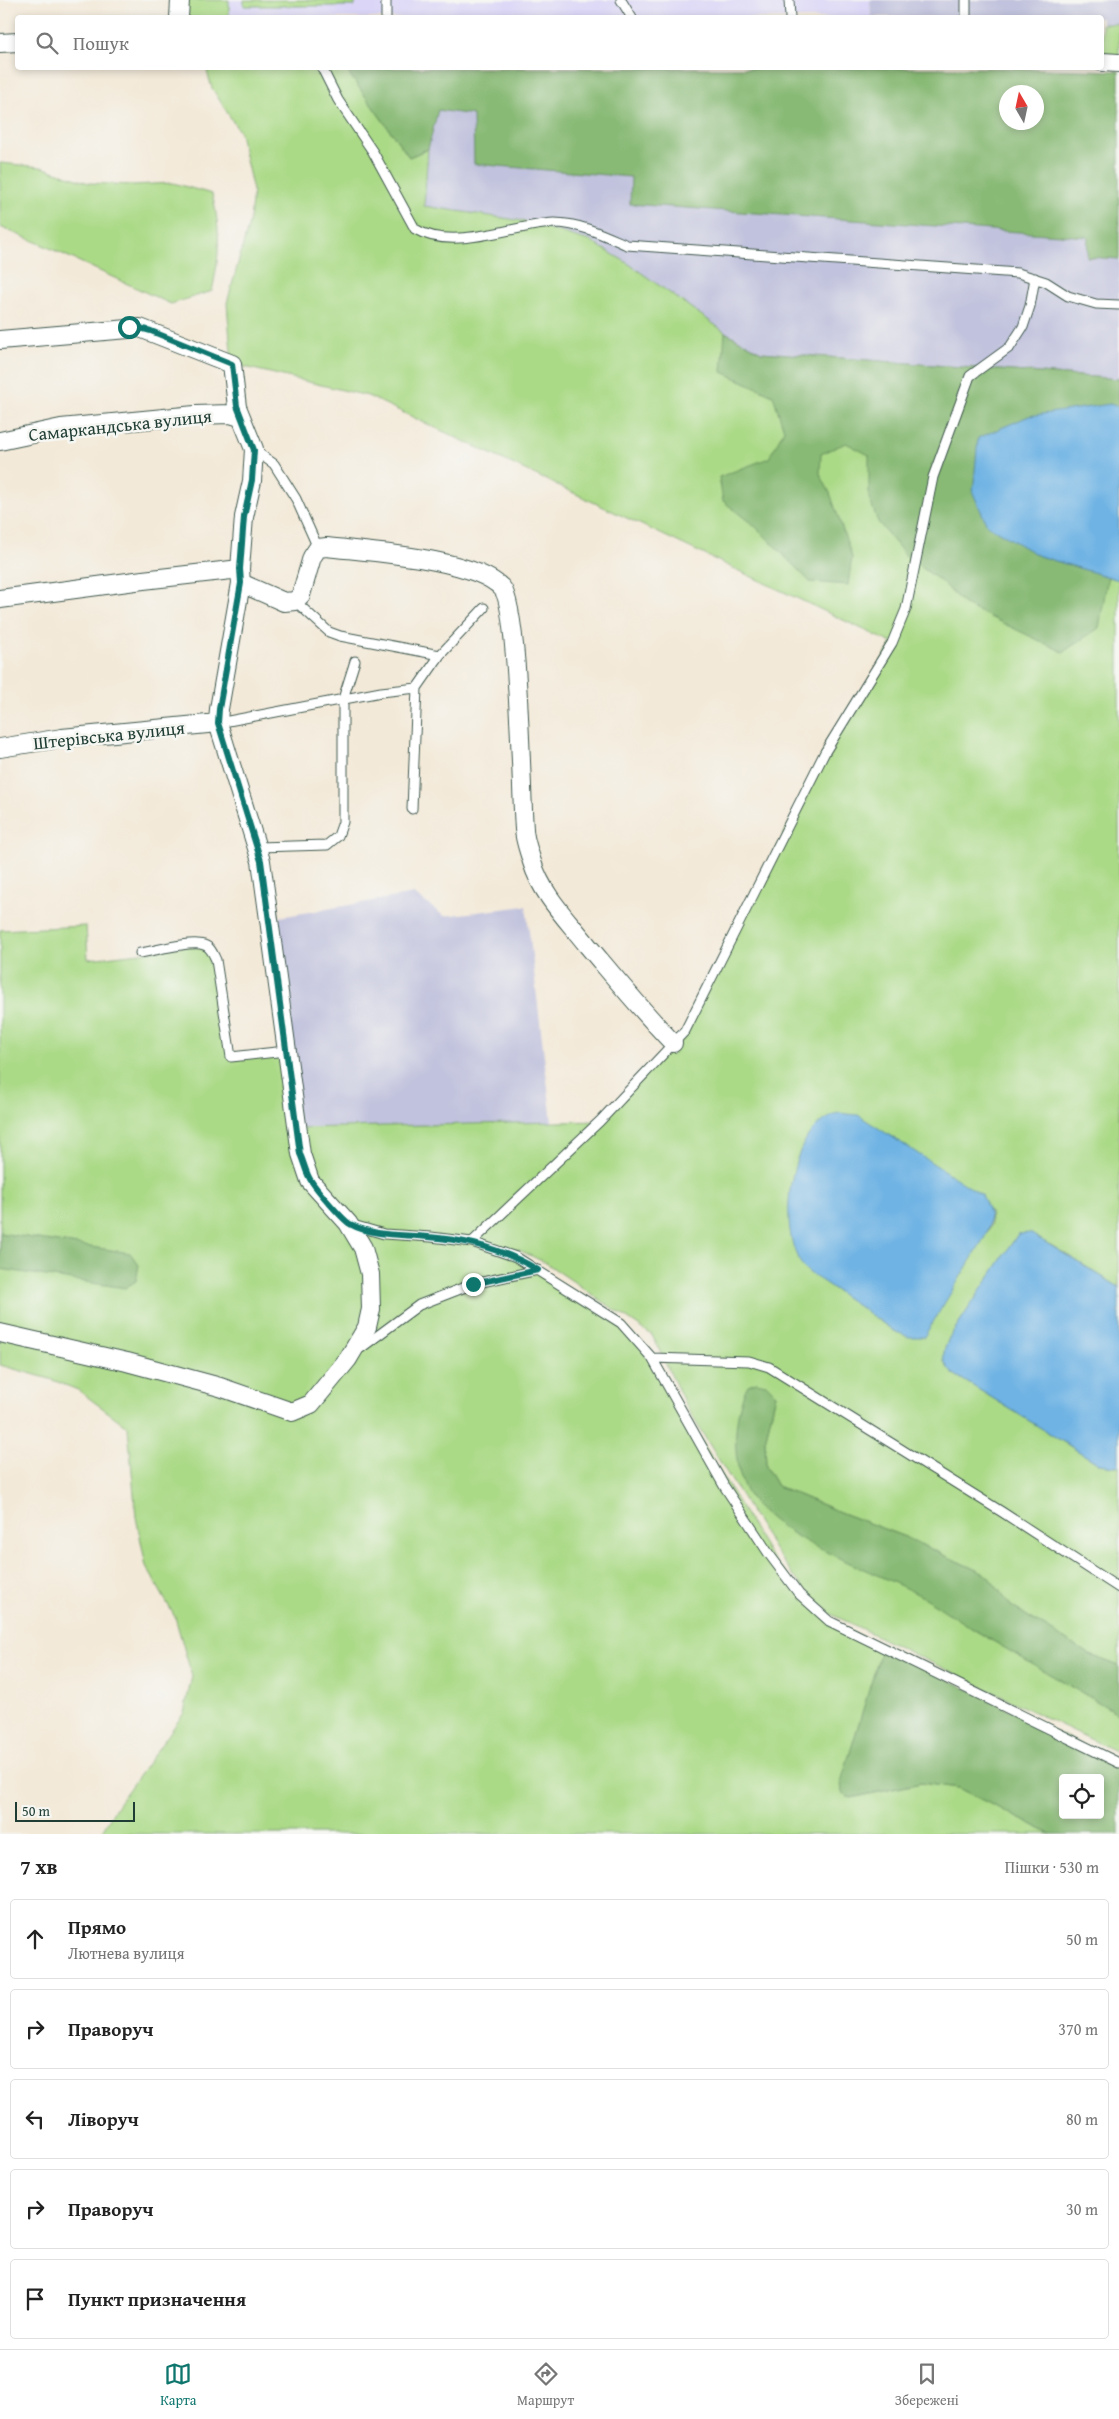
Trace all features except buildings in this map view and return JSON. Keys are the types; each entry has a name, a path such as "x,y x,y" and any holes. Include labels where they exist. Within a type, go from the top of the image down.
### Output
{"street":[{"path":"179,15 180,0"},
{"path":"0,43 15,42"},
{"path":"1104,62 1119,63"},
{"path":"0,340 140,328 232,364 240,417 254,450 241,576 218,723 258,847 286,1051 299,1128 300,1154 310,1181 348,1223 363,1248 370,1274 372,1293 367,1327 348,1359 311,1404 292,1412 220,1387 137,1365 0,1333"},
{"name":"Самаркандська вулиця","path":"0,440 61,428 185,416 230,414 240,417"},
{"path":"0,599 143,580 241,576 284,602 295,600 301,595 312,558 318,548 327,547 455,564 476,572 502,588 509,606 518,703 524,831 532,864 544,892 642,1010 673,1042"},
{"name":"Штерівська вулиця","path":"0,748 62,738 218,723"}],"lane":[{"path":"386,0 386,15"},
{"path":"621,0 630,15"},
{"path":"789,0 790,15"},
{"path":"966,0 966,15"},
{"path":"323,70 338,100 373,152 415,228 426,235 441,238 466,237 556,223 578,226 627,245 1018,273 1046,282 1068,296 1096,304 1119,305"},
{"path":"472,1242 600,1121 685,1031 825,752 892,643 906,609 933,477 970,376 1010,346 1023,327 1030,306 1035,278"},
{"path":"254,450 274,464 296,499 318,548"},
{"path":"295,600 329,632 340,636 440,655"},
{"path":"412,809 417,688 440,655 484,608"},
{"path":"258,847 327,845 338,836 343,822 343,699 355,661"},
{"path":"218,723 343,699 417,688"},
{"path":"140,954 195,944 205,945 212,951 216,960 231,1057 286,1051"},
{"path":"348,1223 362,1229 384,1234 472,1242 516,1257 622,1323 652,1358 724,1486 769,1554 799,1594 829,1621 1119,1763"},
{"path":"348,1359 419,1305 473,1284 538,1270"},
{"path":"652,1358 749,1361 769,1367 1002,1512 1119,1588"}],"shaded area":[{"path":"229,0 870,0 871,15 229,15"},
{"path":"870,0 1119,0 1119,24 1104,24 1104,15 871,15"},
{"path":"438,110 473,115 474,164 631,177 630,204 1089,237 1087,257 1119,259 1119,379 761,352 725,332 626,262 424,206 428,149"},
{"path":"414,894 444,916 526,906 552,1122 299,1128 268,919"}],"green space":[{"path":"180,0 229,0 229,15 179,15"},
{"path":"244,0 355,0 355,6 244,6"},
{"path":"1104,24 1119,24 1119,63 1104,62"},
{"path":"207,70 346,70 409,157 428,149 424,206 523,221 590,241 626,262 725,332 761,352 1119,379 1119,407 1109,404 1039,556 1119,580 1119,1287 1051,1245 1018,1234 949,1338 945,1348 944,1360 952,1373 1099,1464 1119,1465 1119,1666 1090,1655 1011,1606 987,1575 905,1537 777,1486 766,1467 765,1441 776,1394 737,1469 976,1631 1119,1714 1119,1753 831,1614 803,1588 775,1551 687,1408 652,1335 546,1263 519,1250 477,1243 516,1257 621,1323 652,1358 769,1554 829,1621 882,1647 842,1782 851,1798 921,1783 958,1788 1051,1834 100,1834 118,1804 184,1713 192,1676 175,1617 146,1566 136,1517 128,1427 78,1390 50,1379 0,1365 0,930 86,926 88,959 195,944 212,951 231,1056 286,1051 299,1128 600,1121 685,1031 825,752 892,643 368,396 232,364 227,303 250,220 253,191 240,133 212,88","holes":["798,1156 990,1212 991,1224 986,1235 894,1331 804,1268 795,1250 789,1204"]},
{"path":"346,70 1119,71 1119,259 1087,257 1088,237 630,204 631,177 474,164 473,115 438,110 428,149 409,157"},
{"path":"0,163 41,167 89,183 133,185 173,183 212,194 217,219 218,242 217,266 212,291 171,304 0,227"},
{"path":"725,332 761,352 1119,379 1119,407 1109,404 1039,556 1108,576 1099,628 1063,652 965,605 939,580 906,556 878,522 869,498 869,455 846,443 821,454 820,474 830,493 852,557 848,585 810,582 757,528 723,501 719,477 769,458 784,430 773,395 722,372"},
{"path":"0,1233 130,1253 139,1265 136,1281 125,1288 0,1269"},
{"path":"756,1382 766,1384 776,1394 765,1441 766,1467 777,1486 905,1537 987,1575 1011,1606 1090,1655 1119,1666 1119,1714 971,1628 923,1597 812,1545 791,1533 755,1504 747,1493 741,1479 737,1463 736,1429 742,1398 748,1385"},
{"path":"882,1647 1119,1763 1119,1834 1051,1834 958,1788 921,1783 851,1798 842,1793 841,1782"}],"water":[{"path":"1110,404 1119,407 1119,580 1039,556 987,525 973,493 978,438 1029,416"},
{"path":"838,1113 858,1115 982,1195 987,1205 990,1219 986,1235 924,1337 909,1337 894,1331 808,1272 803,1267 796,1253 791,1238 789,1220 791,1183 795,1165 811,1132 822,1122"},
{"path":"1030,1233 1119,1287 1119,1465 1099,1464 952,1373 944,1360 944,1352 949,1338 1018,1234"}],"route":[{"path":"129,327 151,331 232,364 237,406 254,450 252,480 244,517 240,569 241,583 218,723 261,861 272,954 299,1128 300,1154 310,1181 348,1223 362,1229 384,1234 472,1242 516,1257 538,1270 473,1284"}]}
